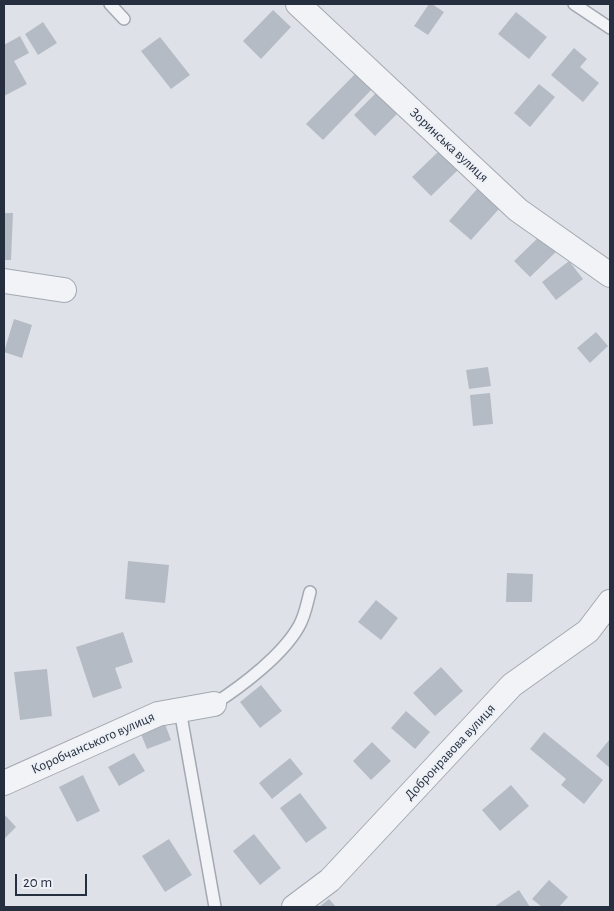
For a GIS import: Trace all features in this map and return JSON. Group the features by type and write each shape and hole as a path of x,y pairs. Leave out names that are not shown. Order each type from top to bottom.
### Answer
{"street":[{"name":"Зоринська вулиця","path":"298,4 518,210 610,275"},
{"path":"4,281 64,290"},
{"name":"Добронравова вулиця","path":"294,907 330,880 512,685 588,631 610,602"},
{"name":"Коробчанського вулиця","path":"4,783 158,714 214,704"}],"lane":[{"path":"110,4 124,19"},
{"path":"574,4 610,28"},
{"path":"214,704 237,689 280,651 300,625 310,592"},
{"path":"180,710 215,907"}],"building":[{"path":"429,4 444,12 428,35 414,26"},
{"path":"273,10 291,27 261,59 243,41"},
{"path":"516,12 547,37 529,59 498,34"},
{"path":"43,22 57,43 38,55 25,34"},
{"path":"20,36 29,53 14,61 27,84 4,96 4,45"},
{"path":"160,37 190,75 171,89 141,51"},
{"path":"574,48 587,59 580,67 599,83 583,102 551,75"},
{"path":"358,71 374,87 323,140 306,124"},
{"path":"539,84 555,97 530,127 514,113"},
{"path":"377,92 398,113 375,136 354,115"},
{"path":"439,151 458,170 431,196 412,177"},
{"path":"477,189 499,209 471,240 449,221"},
{"path":"4,213 13,213 11,260 4,260"},
{"path":"543,233 559,249 530,277 514,261"},
{"path":"569,261 583,279 556,300 542,282"},
{"path":"14,319 32,325 22,358 4,352"},
{"path":"596,332 608,346 590,363 577,348"},
{"path":"488,367 491,386 469,389 466,370"},
{"path":"490,393 493,424 473,426 470,395"},
{"path":"128,561 169,565 165,603 125,599"},
{"path":"507,573 533,574 532,602 506,602"},
{"path":"376,600 398,618 381,640 358,622"},
{"path":"123,632 133,662 115,668 122,688 93,698 76,647"},
{"path":"441,667 463,691 435,716 413,693"},
{"path":"47,669 52,716 20,720 14,672"},
{"path":"261,685 282,711 260,728 240,702"},
{"path":"406,711 430,732 415,749 391,728"},
{"path":"165,724 171,740 147,749 141,734"},
{"path":"544,732 603,780 584,804 561,785 566,779 530,749"},
{"path":"610,739 610,768 596,756"},
{"path":"372,742 391,761 371,780 353,761"},
{"path":"134,753 145,771 119,786 108,767"},
{"path":"290,758 303,774 272,799 259,783"},
{"path":"83,775 100,811 77,822 59,787"},
{"path":"511,785 529,806 500,831 482,810"},
{"path":"300,793 327,828 306,843 280,808"},
{"path":"4,814 16,827 4,839"},
{"path":"254,834 281,868 260,885 233,851"},
{"path":"169,839 192,875 165,892 142,856"},
{"path":"549,880 568,897 559,907 542,907 532,899"},
{"path":"519,890 530,907 494,907"},
{"path":"329,899 336,907 319,907"}]}
